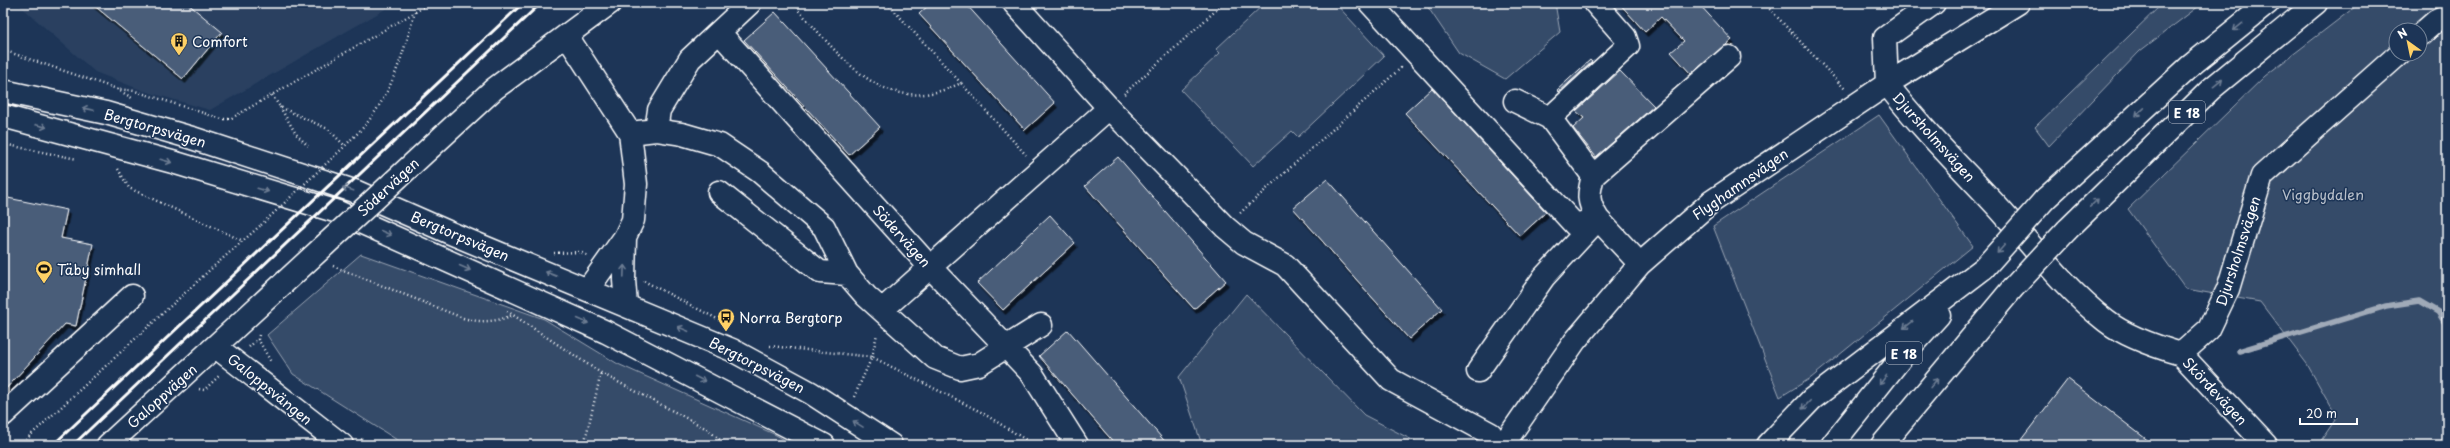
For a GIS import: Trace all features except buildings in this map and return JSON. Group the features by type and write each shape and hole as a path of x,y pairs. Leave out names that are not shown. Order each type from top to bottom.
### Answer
{"main road":[{"name":"Södervägen","path":"216,347 327,255 431,147 494,89 610,3"},
{"path":"656,130 659,110 690,59 750,3"},
{"path":"1014,3 1109,108 1225,227 1244,243 1285,265 1391,380 1497,440"},
{"path":"1370,3 1575,225 1598,219"},
{"path":"1550,118 1628,46 1625,37 1595,3"},
{"path":"1887,84 1885,38 1934,3"},
{"name":"Flyghamnsvägen","path":"1497,440 1575,340 1640,264 1711,202 1887,84 2018,3"},
{"name":"E 18","path":"1832,445 1909,348 1984,268 2045,199 2189,67 2268,3"},
{"name":"E 18","path":"1882,445 2012,289 2067,230 2211,89 2316,3"},
{"path":"2428,28 2436,21 2447,16"},
{"name":"Södervägen","path":"719,32 930,267 1006,349 1032,374 1077,445"},
{"path":"567,36 630,133 636,184 633,220 625,237 615,268 626,305"},
{"path":"1640,264 1598,219 1590,206 1588,195 1593,176 1728,57"},
{"name":"Djursholmsvägen","path":"1887,84 1905,108 2003,213 2063,282 2107,322 2153,346 2181,354 2209,329 2228,289 2262,176 2390,62"},
{"name":"Bergtorpsvägen","path":"3,91 106,113 185,136 357,192 448,232 588,288 732,350 811,393 891,445"},
{"path":"1515,101 1550,118 1593,176"},
{"path":"882,310 1109,108"},
{"name":"Bergtorpsvägen","path":"3,116 176,163 338,212 606,332 824,445"},
{"path":"630,133 656,130 682,134 720,145 760,172 824,227 847,274 882,310 935,358 960,368 979,364 1006,349 1041,325"},
{"path":"719,192 820,272 847,274"},
{"path":"1478,371 1544,278 1598,219"},
{"path":"588,288 615,268"},
{"path":"1768,445 1812,399 1984,268"},
{"path":"3,415 132,296"},
{"name":"Galoppsvängen","path":"216,347 350,441"},
{"name":"Galoppvägen","path":"108,445 216,347"},
{"name":"Skördevägen","path":"2181,354 2266,445"}],"path":[{"path":"117,89 135,91 222,119 230,119 431,3"},
{"path":"798,3 798,10 837,54 862,77 884,88 916,95 941,93 961,83"},
{"path":"887,3 1039,170"},
{"path":"1109,108 1224,3"},
{"path":"1764,3 1848,92"},
{"path":"20,445 261,225 345,146 370,120 383,100 399,67 415,12"},
{"path":"3,50 117,89 140,100"},
{"path":"1225,227 1416,54"},
{"path":"272,95 296,134 308,146"},
{"path":"280,107 328,129 345,146"},
{"path":"3,144 80,160"},
{"path":"317,162 332,166"},
{"path":"120,166 116,166 129,188 243,241"},
{"path":"267,211 282,217"},
{"path":"547,253 580,252 729,325"},
{"path":"327,255 463,318 481,323 497,321 511,316"},
{"path":"504,307 511,316 601,373 707,429 726,445"},
{"path":"851,403 872,357 882,310"},
{"path":"260,333 258,339 272,364"},
{"path":"763,343 769,346 872,357 981,412 1034,445"},
{"path":"584,445 601,373"},
{"path":"350,441 371,445"}],"shaded area":[{"path":"17,3 396,3 210,110 144,91 95,72"}],"green space":[{"path":"1265,3 1335,3 1384,56 1298,137 1292,131 1253,166 1181,90 1220,53 1216,49"},
{"path":"1425,3 1555,3 1560,32 1505,79 1459,53"},
{"path":"2163,3 2203,3 2140,51 2049,146 2035,127"},
{"name":"Viggbydalen","path":"2360,3 2447,3 2447,445 2318,445 2337,417 2307,364 2260,302 2186,289 2128,209 2265,76"},
{"path":"1879,115 1973,246 1811,378 1780,397 1713,226"},
{"path":"361,254 544,319 618,364 776,435 793,445 405,445 293,374 267,335"},
{"path":"1246,294 1364,415 1422,445 1202,445 1179,377"}],"waterway":[{"path":"2239,351 2386,306 2419,301 2438,312 2447,326"}],"railway":[{"path":"53,445 523,3"},
{"path":"73,445 541,3"}],"place":[{"name":"Comfort","path":"179,56"},
{"name":"Täby simhall","path":"44,284"},
{"name":"Norra Bergtorp","path":"726,332"}]}
